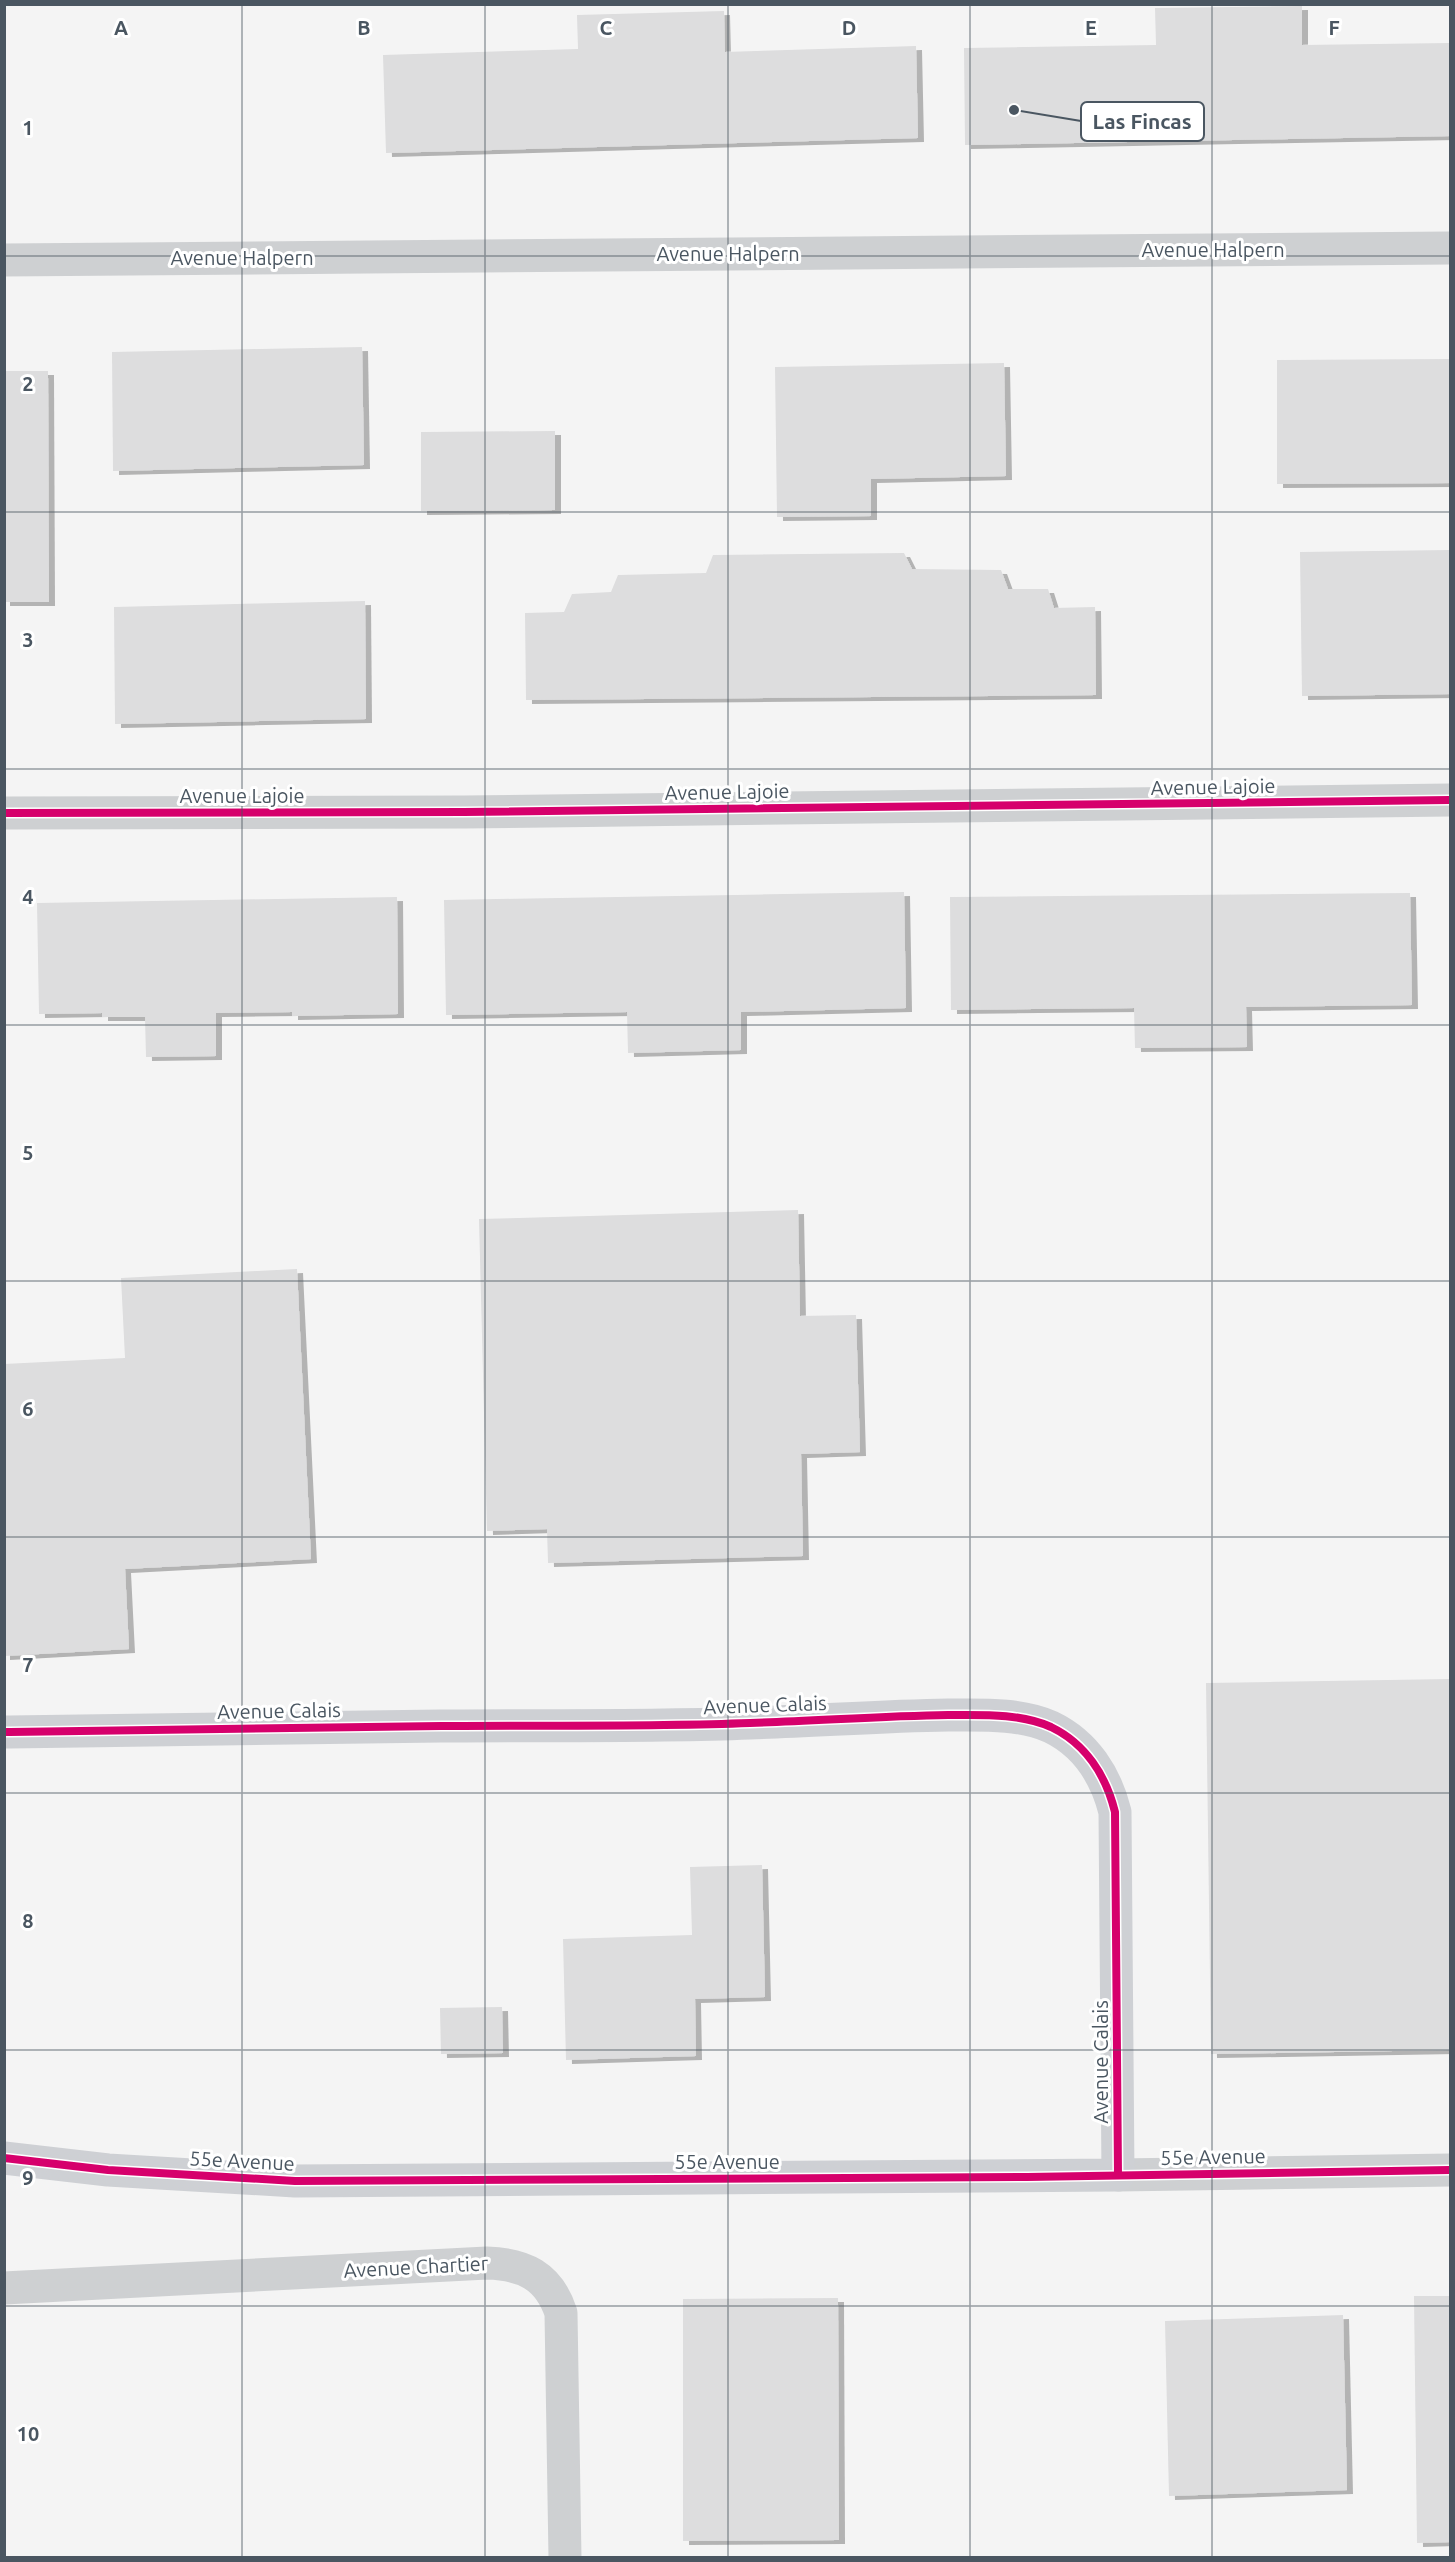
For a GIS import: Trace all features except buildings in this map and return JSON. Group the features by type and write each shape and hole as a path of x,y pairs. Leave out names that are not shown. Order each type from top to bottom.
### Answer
{"street":[{"name":"Avenue Halpern","path":"4,260 1450,248"},
{"name":"Avenue Lajoie","path":"4,813 464,812 1450,800"},
{"name":"Avenue Calais","path":"4,1732 318,1726 749,1723 894,1716 982,1715 1023,1719 1050,1727 1077,1743 1096,1765 1110,1791 1115,1812 1118,2175"},
{"name":"55e Avenue","path":"4,2158 108,2170 295,2181 1118,2175 1450,2170"},
{"name":"Avenue Chartier","path":"4,2288 487,2263 503,2263 519,2267 542,2279 561,2313 565,2558"}],"cycle path":[{"path":"4,813 464,812 1450,800"},
{"path":"4,1732 387,1726 673,1725 948,1715 987,1715 1039,1722 1074,1742 1093,1762 1106,1786 1115,1812 1118,2175"},
{"path":"4,2158 108,2170 295,2181 1027,2177 1450,2170"}],"place":[{"name":"Las Fincas","path":"1014,110"}]}
